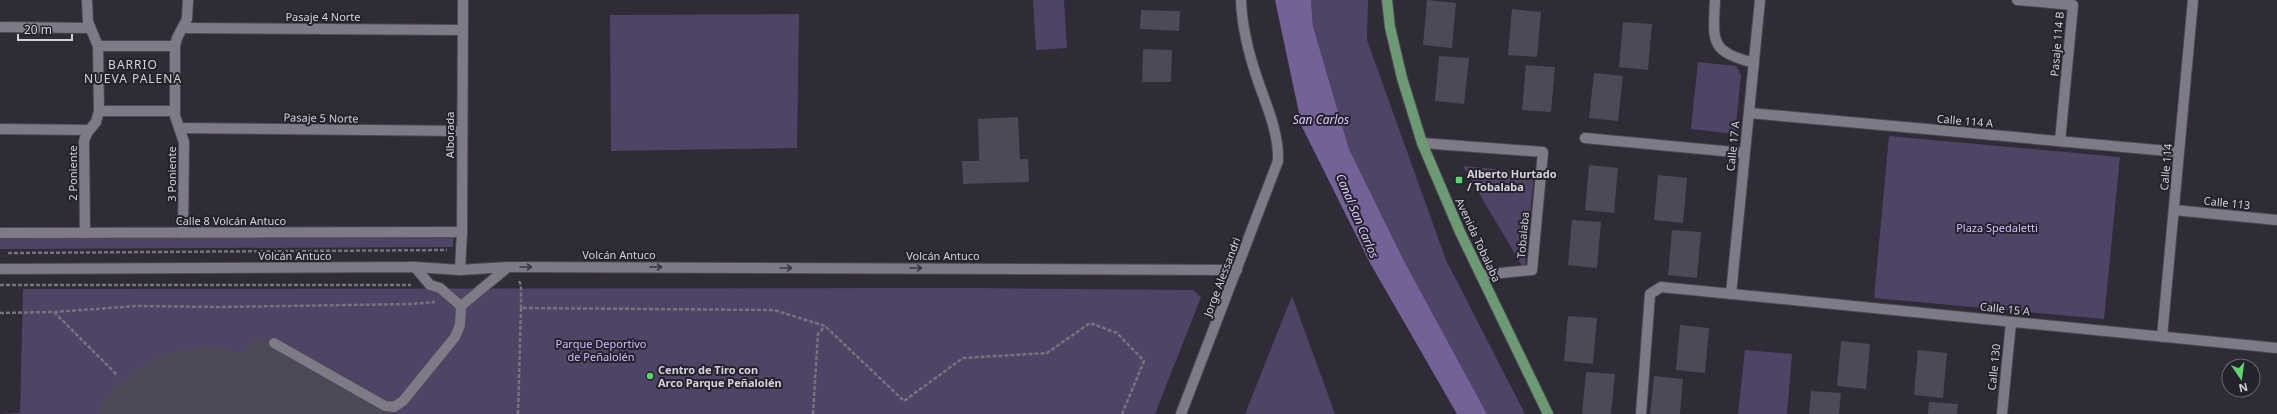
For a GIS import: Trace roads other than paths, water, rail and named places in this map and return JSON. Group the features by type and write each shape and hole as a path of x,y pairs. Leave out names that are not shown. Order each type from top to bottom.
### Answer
{"main road":[{"name":"Avenida Tobalaba","path":"1387,0 1390,28 1404,84 1422,143 1460,232 1548,414"}],"street":[{"name":"2 Poniente","path":"85,233 84,146 89,130 96,122 99,111 98,46 90,28 87,0"},
{"name":"3 Poniente","path":"183,233 184,142 174,110 175,46 177,38 187,19 188,0"},
{"name":"Alborada","path":"460,270 462,250 462,0"},
{"name":"Jorge Alessandri","path":"1181,414 1274,175 1278,161 1278,146 1275,130 1250,56 1243,23 1241,0"},
{"path":"1715,0 1715,41 1723,53 1754,63"},
{"name":"Calle 17 A","path":"1731,294 1760,0"},
{"name":"Pasaje 114 B","path":"2017,0 2073,5 2060,141"},
{"name":"Calle 114","path":"2162,337 2193,0"},
{"path":"0,27 90,28"},
{"name":"Pasaje 4 Norte","path":"183,28 462,30"},
{"path":"98,46 175,46"},
{"path":"99,111 174,110"},
{"name":"Calle 114 A","path":"1748,113 2179,152"},
{"name":"Pasaje 5 Norte","path":"179,128 462,132"},
{"path":"0,129 89,130"},
{"path":"1585,138 1744,153"},
{"name":"Tobalaba","path":"1422,143 1543,152 1532,270 1482,275"},
{"name":"Calle 113","path":"2174,210 2277,220"},
{"name":"Calle 8 Volcán Antuco","path":"0,233 462,232"},
{"path":"274,343 385,406 394,408 403,401 455,337 460,325 457,303 440,288 430,285 415,267"},
{"name":"Volcán Antuco","path":"0,268 415,267 460,270 508,267 1237,270"},
{"path":"457,303 508,267"},
{"name":"Calle 15 A","path":"1641,414 1650,294 1661,287 2277,348"},
{"name":"Calle 130","path":"2002,414 2011,322"}],"water":[{"name":"San Carlos","path":"1275,0 1311,0 1313,26 1349,149 1403,259 1487,414 1457,414 1370,263 1302,127"}],"place":[{"name":"Alberto Hurtado / Tobalaba","path":"1459,180"},
{"name":"Centro de Tiro con Arco Parque Peñalolén","path":"650,376"}],"district":[{"name":"BARRIO NUEVA PALENA","path":"133,72"}],"water label":[{"name":"Canal San Carlos","path":"1357,216"}],"park label":[{"name":"Plaza Spedaletti","path":"1997,228"},
{"name":"Parque Deportivo de Peñalolén","path":"601,350"}]}
